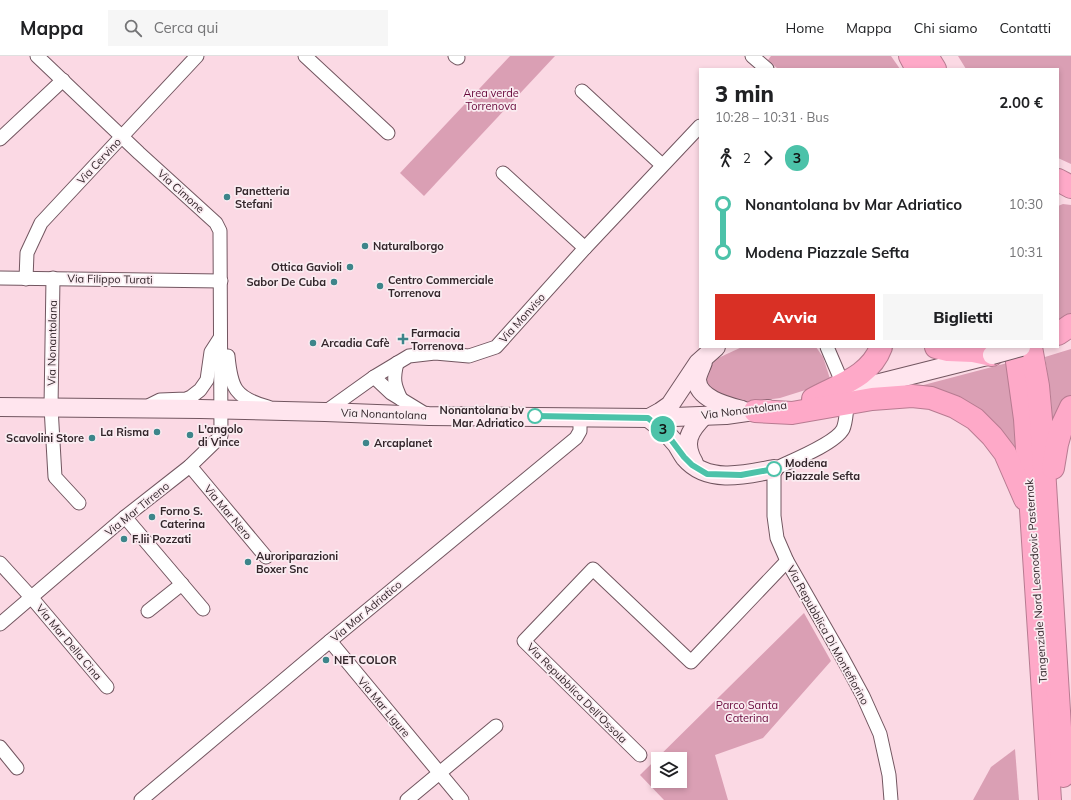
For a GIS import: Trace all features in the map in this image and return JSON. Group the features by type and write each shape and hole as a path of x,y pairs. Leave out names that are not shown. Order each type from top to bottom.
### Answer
{"highway":[{"path":"910,56 916,68"},
{"path":"927,56 934,68"},
{"path":"1059,181 1071,187"},
{"path":"1059,196 1071,197"},
{"path":"1059,333 1071,325"},
{"path":"813,399 863,373 872,363 880,348"},
{"path":"940,348 948,350 973,351 992,355"},
{"name":"Tangenziale Nord Leonodovic Pasternak","path":"1021,351 1038,386 1065,800"},
{"name":"Tangenziale Nord Leonodovic Pasternak","path":"1021,351 1050,800"},
{"path":"752,412 792,413 872,399 912,396 931,398 955,407 974,419 992,436 1005,453 1032,512"},
{"path":"1046,495 1062,426 1071,407"}],"main road":[{"path":"1059,337 1071,334"},
{"name":"Via Nonantolana","path":"0,407 221,409 429,416 580,418 704,416 752,412 813,399 992,355 1021,351"},
{"path":"711,352 696,378 701,390 705,395 719,404 752,412"},
{"path":"711,352 698,362 670,405 648,418 666,433 684,457 700,471 714,474 741,475 774,469"},
{"path":"700,471 690,457 688,441 690,433 704,416"}],"street":[{"name":"Via Cimone","path":"38,56 139,153 216,223 220,231 222,245 220,338 221,409"},
{"name":"Via Cervino","path":"26,279 27,253 41,223 197,56"},
{"path":"305,56 388,132"},
{"path":"0,139 63,80"},
{"path":"582,91 662,165"},
{"name":"Via Monviso","path":"325,412 374,377 409,356 435,353 469,356 496,347 585,248 699,127"},
{"path":"503,173 585,248"},
{"name":"Via Filippo Turati","path":"0,278 221,281"},
{"name":"Via Nonantolana","path":"53,278 51,407 55,477 79,503"},
{"name":"Via Cimone","path":"145,408 160,400 186,399 200,390 207,380 211,352 220,338"},
{"name":"Via Cimone","path":"220,338 228,354 232,384 236,389 250,400 287,412"},
{"path":"827,348 839,376"},
{"path":"397,364 395,384 401,399"},
{"path":"374,377 391,393 429,416"},
{"path":"774,469 834,440 843,428 846,417 846,407"},
{"name":"Via Mar Tirreno","path":"0,624 125,517 190,466 221,436 221,409"},
{"name":"Via Mar Adriatico","path":"141,800 330,640 576,438 580,431 580,418"},
{"name":"Via Mar Nero","path":"190,466 266,557"},
{"name":"Via Repubblica Di Montefiorino","path":"774,469 774,516 777,538 787,561 864,696 880,734 889,775 891,800"},
{"path":"125,517 203,609"},
{"name":"Via Repubblica Dell'Ossola","path":"640,755 524,641 593,569 691,662 787,561"},
{"path":"0,563 31,598"},
{"path":"148,611 182,584"},
{"name":"Via Mar Della Cina","path":"31,598 107,687"},
{"name":"Via Mar Ligure","path":"330,640 462,800"},
{"path":"407,800 496,726"},
{"path":"0,747 17,768"}],"green space":[{"name":"Area verde Torrenova","path":"510,56 555,56 424,196 400,173"},
{"path":"771,56 891,56 899,68 777,68 768,60"},
{"path":"958,56 1071,56 1071,164 1059,158 1059,68 965,68"},
{"path":"1063,204 1071,205 1071,317 1059,320 1059,206"},
{"path":"740,348 817,348 823,357 831,382 780,398 745,403 705,389 705,374 716,359"},
{"path":"1071,349 1071,404 1053,450 1051,399 1045,357"},
{"path":"1011,362 1024,472 1010,445 897,392"},
{"name":"Parco Santa Caterina","path":"804,613 831,661 763,738 715,755 728,800 664,800 652,788 687,788 687,752 663,752"},
{"path":"1015,749 1019,800 973,800 991,767"},
{"name":"Parco Santa Caterina","path":"651,764 651,786 640,775"}],"bus line":[{"name":"3","path":"535,416 580,418 648,418 659,426 672,439 684,457 696,469 707,474 741,475 774,469"}],"place":[{"name":"Panetteria Stefani","path":"227,197"},
{"name":"Naturalborgo","path":"365,246"},
{"name":"Ottica Gavioli","path":"350,267"},
{"name":"Sabor De Cuba","path":"334,282"},
{"name":"Centro Commerciale Torrenova","path":"380,286"},
{"name":"Farmacia Torrenova","path":"403,339"},
{"name":"Arcadia Cafè","path":"313,343"},
{"name":"Nonantolana bv Mar Adriatico","path":"535,416"},
{"name":"La Risma","path":"157,432"},
{"name":"L'angolo di Vince","path":"190,435"},
{"name":"Scavolini Store","path":"92,438"},
{"name":"Arcaplanet","path":"366,443"},
{"name":"Modena Piazzale Sefta","path":"774,469"},
{"name":"Forno S. Caterina","path":"152,517"},
{"name":"F.lii Pozzati","path":"124,539"},
{"name":"Auroriparazioni Boxer Snc","path":"248,562"},
{"name":"NET COLOR","path":"326,660"}]}
